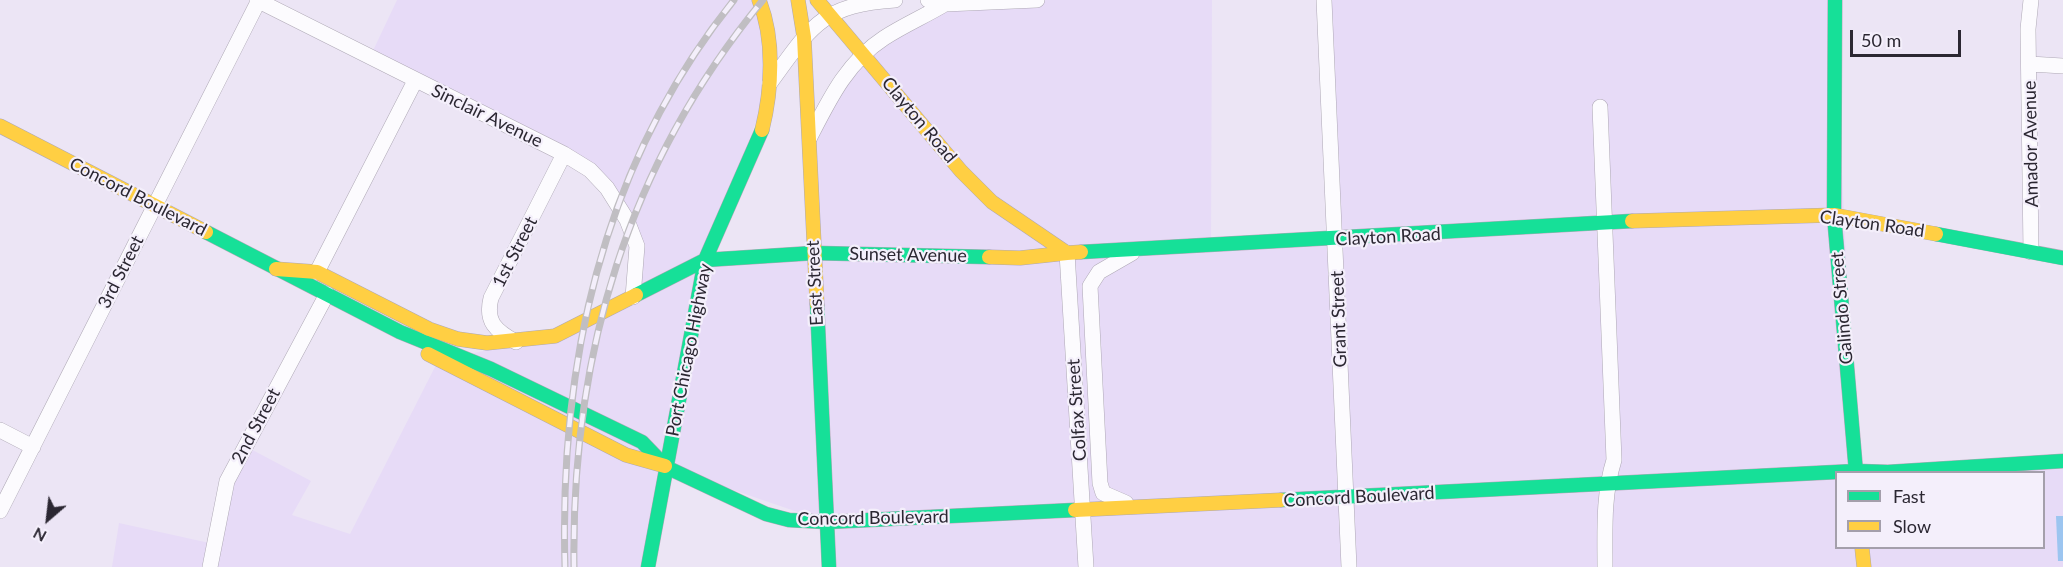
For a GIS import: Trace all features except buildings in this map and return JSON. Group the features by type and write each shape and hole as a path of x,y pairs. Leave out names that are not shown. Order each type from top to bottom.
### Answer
{"main road":[{"name":"Port Chicago Highway","path":"648,567 705,260 760,138 770,84 766,18 759,0"},
{"name":"East Street","path":"798,0 804,37 829,567"},
{"name":"Clayton Road","path":"817,0 961,171 992,202 1067,253 1603,225 1685,218 1834,215 2063,258"},
{"name":"Galindo Street","path":"1834,0 1834,215 1856,471"},
{"name":"Concord Boulevard","path":"0,126 400,332 492,369 642,442 666,466 765,514 789,520 827,522 1347,499 1607,483 1835,473"},
{"name":"Sunset Avenue","path":"516,342 555,336 705,260 814,253 1020,258 1067,253"},
{"name":"Concord Boulevard","path":"276,269 317,272 416,323 458,339 516,342"},
{"name":"Concord Boulevard","path":"1904,471 2063,461"},
{"path":"1862,549 1864,567"}],"street":[{"name":"Sinclair Avenue","path":"258,0 564,154 590,170 607,188 633,233 637,246 633,297"},
{"name":"3rd Street","path":"0,511 258,0"},
{"path":"770,84 804,37 829,14 857,4 895,0"},
{"path":"928,0 945,4 1037,0"},
{"name":"Grant Street","path":"1324,0 1349,567"},
{"name":"Amador Avenue","path":"2031,0 2028,29 2031,252"},
{"path":"808,140 838,82 864,55 890,34 945,4"},
{"path":"2030,64 2063,66"},
{"path":"317,272 415,81"},
{"path":"1600,107 1614,460 1607,483 1605,567"},
{"name":"1st Street","path":"516,342 499,333 491,323 488,310 491,298 564,154"},
{"name":"Colfax Street","path":"1135,251 1099,272 1090,286 1100,483 1103,494 1136,507"},
{"name":"Colfax Street","path":"1067,253 1086,567"},
{"name":"2nd Street","path":"210,567 227,481 327,294"},
{"path":"0,430 33,447"}],"shaded area":[{"path":"397,0 759,0 770,84 705,259 813,253 808,140 864,55 945,4 1049,0 1212,0 1211,246 1336,239 1324,0 1834,0 1856,471 2063,461 2063,567 829,567 827,522 666,467 648,567 112,567 119,523 214,544 245,446 311,481 292,515 350,534 438,361 538,339 633,297 637,246 590,170 370,57"}],"water":[{"path":"2056,516 2063,516 2063,561 2058,561"}],"railway":[{"path":"565,567 565,490 570,415 581,340 598,268 621,197 651,129 689,63 734,0"},
{"path":"574,567 576,489 583,412 597,338 616,266 643,196 676,128 716,63 763,0"}],"traffic: fast":[{"path":"1835,0 1834,215 1856,471"},
{"path":"648,567 705,260 762,130"},
{"path":"1081,252 1632,221"},
{"path":"206,232 400,332 491,369 642,442 666,467"},
{"path":"1936,234 2063,258"},
{"path":"636,295 705,260 814,253 989,257"},
{"path":"817,304 829,567"},
{"path":"1904,471 2063,461"},
{"path":"666,467 766,514 789,520 827,522 1075,510"},
{"path":"1281,500 1835,472"}],"traffic: slow":[{"path":"759,0 768,31 770,48 770,82 762,130"},
{"path":"798,0 804,37 817,304"},
{"path":"817,0 961,171 992,202 1067,253 1081,252"},
{"path":"0,126 206,232"},
{"path":"1632,221 1834,215 1936,234"},
{"path":"989,257 1020,258 1067,253"},
{"path":"276,269 317,272 429,329 458,339 487,343 555,336 636,295"},
{"path":"428,354 626,455 665,466"},
{"path":"1075,510 1281,500"},
{"path":"1862,549 1864,567"}]}
